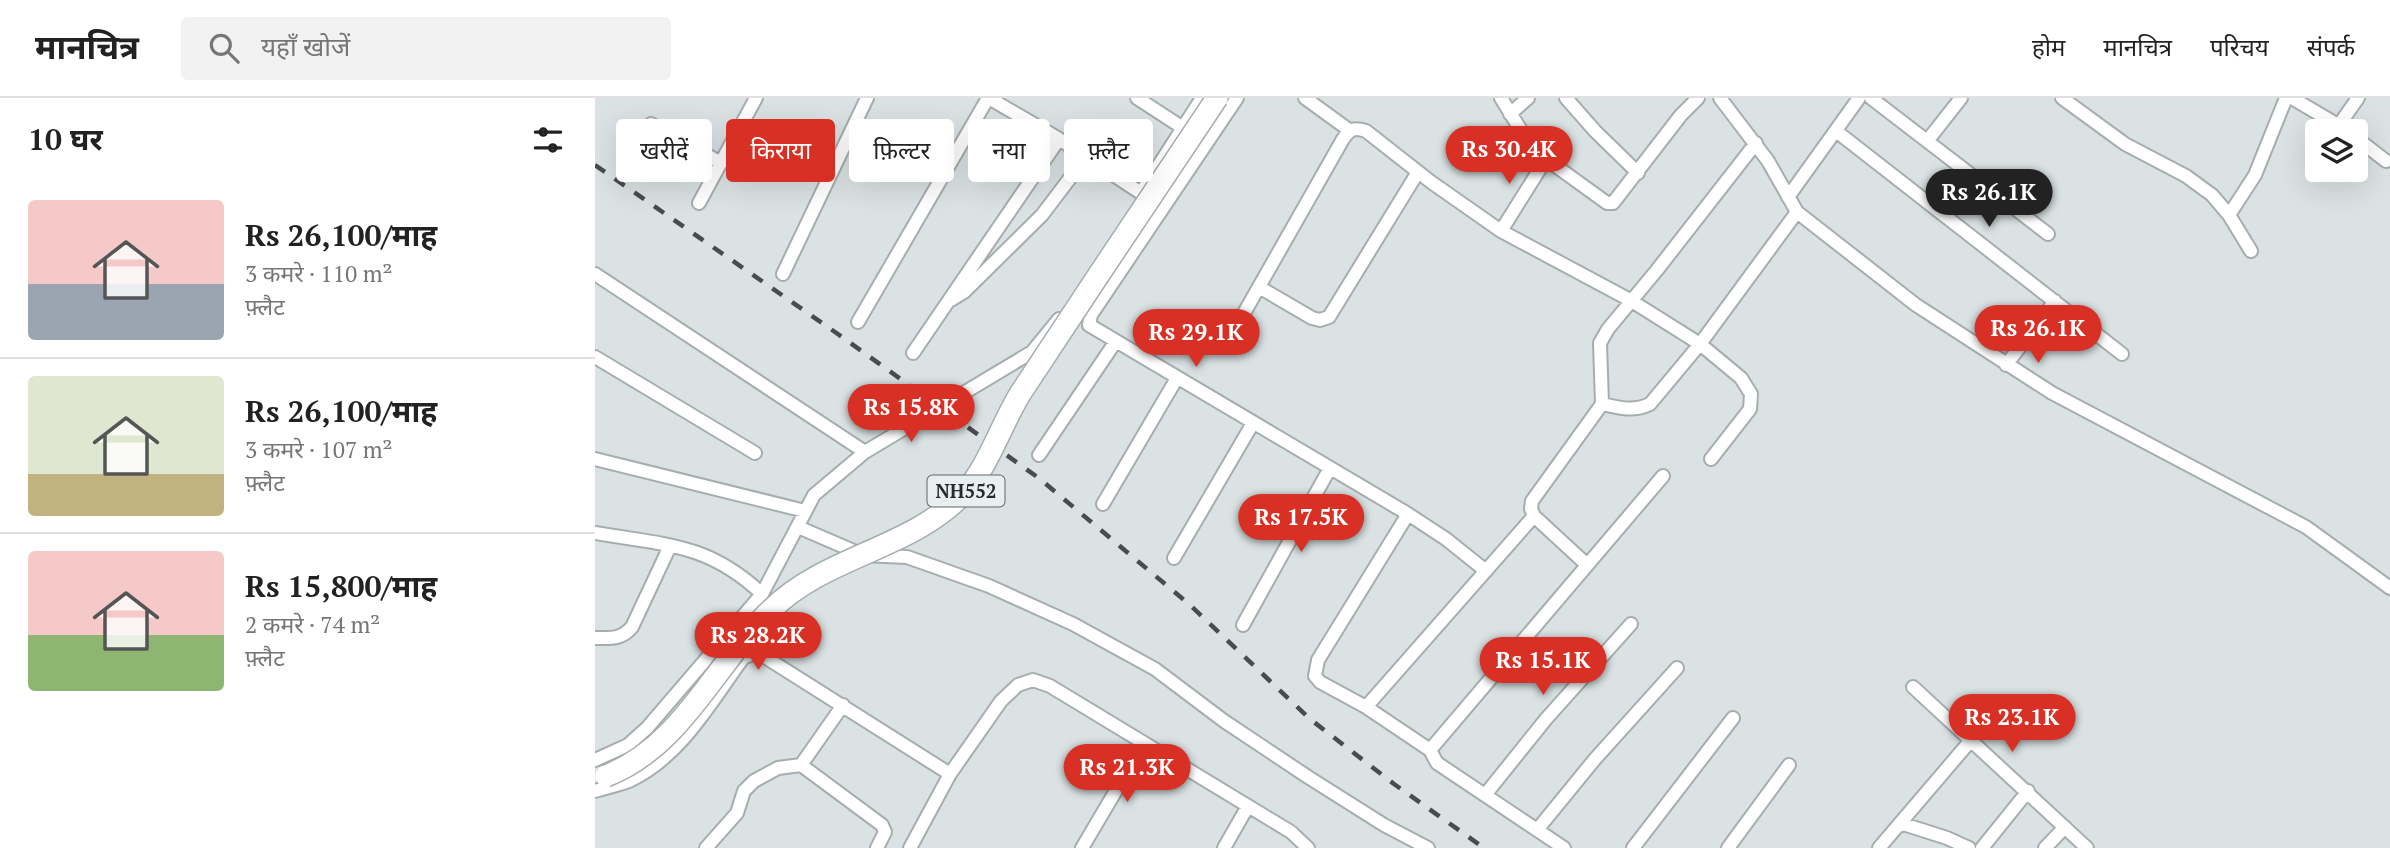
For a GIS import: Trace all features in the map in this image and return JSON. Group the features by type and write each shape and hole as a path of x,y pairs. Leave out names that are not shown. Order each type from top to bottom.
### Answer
{"highway":[{"name":"NH552","path":"599,775 628,767 664,741 755,626 774,607 825,572 921,527 945,512 965,492 1013,406 1217,98"}],"street":[{"path":"699,203 756,98"},
{"path":"783,274 867,98"},
{"path":"1137,98 1183,128"},
{"path":"599,775 647,728 762,594 814,495 865,452 1032,352 1066,310 1202,98"},
{"path":"1237,98 1091,315 1089,325 1408,514 1446,539 1486,572"},
{"path":"1305,98 1349,130"},
{"path":"1501,98 1530,145 1607,203 1613,203 1619,198 1682,115 1699,98"},
{"path":"1510,114 1528,98"},
{"path":"1566,98 1638,173"},
{"path":"1720,98 1756,144 1797,212 1823,235 1916,305 2052,393 2307,527 2390,588"},
{"path":"1788,197 1859,98"},
{"path":"1871,98 2048,234"},
{"path":"1928,140 1961,98"},
{"path":"2061,98 2079,103 2125,144 2186,176 2212,195 2229,215 2251,251"},
{"path":"2229,215 2255,175 2287,98"},
{"path":"2293,98 2329,119"},
{"path":"2348,119 2358,98"},
{"path":"858,322 994,99 1064,142"},
{"path":"1235,329 1349,130 1357,128 1366,131 1418,172 1501,230 1630,300 1700,344 1741,378 1751,394 1750,408 1711,459"},
{"path":"1836,131 2122,354"},
{"path":"913,353 1059,139"},
{"path":"1586,564 1534,516 1531,509 1538,490 1602,404 1600,343 1608,329 1756,144"},
{"path":"2368,147 2386,161"},
{"path":"712,158 721,163"},
{"path":"1501,230 1546,159"},
{"path":"1259,287 1312,318 1320,320 1329,317 1418,172"},
{"path":"945,304 964,292 1042,215 1067,182"},
{"path":"1124,182 1141,193"},
{"path":"1602,404 1627,410 1650,404 1700,344 1797,212"},
{"path":"595,274 865,452"},
{"path":"2006,365 2055,301"},
{"path":"1039,455 1116,341"},
{"path":"595,357 755,453"},
{"path":"1103,504 1177,377"},
{"path":"1174,558 1253,423"},
{"path":"595,459 805,511"},
{"path":"1243,625 1330,468"},
{"path":"1430,750 1663,476"},
{"path":"1408,514 1314,669 1315,676 1320,682 1366,706 1403,734 1430,750 1437,763 1564,848"},
{"path":"1366,706 1534,516"},
{"path":"799,527 863,555 907,557 989,586 1073,624 1155,669 1224,721 1308,777 1384,825 1428,848"},
{"path":"595,533 692,549 718,560 743,576 762,594"},
{"path":"595,638 616,638 625,635 632,627 670,546"},
{"path":"1485,795 1546,719 1631,624"},
{"path":"599,775 629,782 653,769 676,748 743,658 752,654 765,657 950,774"},
{"path":"1537,830 1595,759 1677,668"},
{"path":"910,848 950,774 1001,701 1018,685 1033,680 1050,685 1291,832 1308,848"},
{"path":"1913,687 2087,848"},
{"path":"801,765 843,705"},
{"path":"1633,848 1733,718"},
{"path":"1879,848 1972,739"},
{"path":"1082,848 1144,743"},
{"path":"706,848 737,813 744,791 754,781 778,768 801,765 882,825 885,832 877,848"},
{"path":"1728,848 1789,765"},
{"path":"1982,848 2028,791"},
{"path":"1224,848 1248,806"},
{"path":"1900,823 1969,848"},
{"path":"2045,848 2065,827"}],"railway":[{"path":"595,165 1040,479 1190,605 1310,719 1394,784 1484,848"}]}
